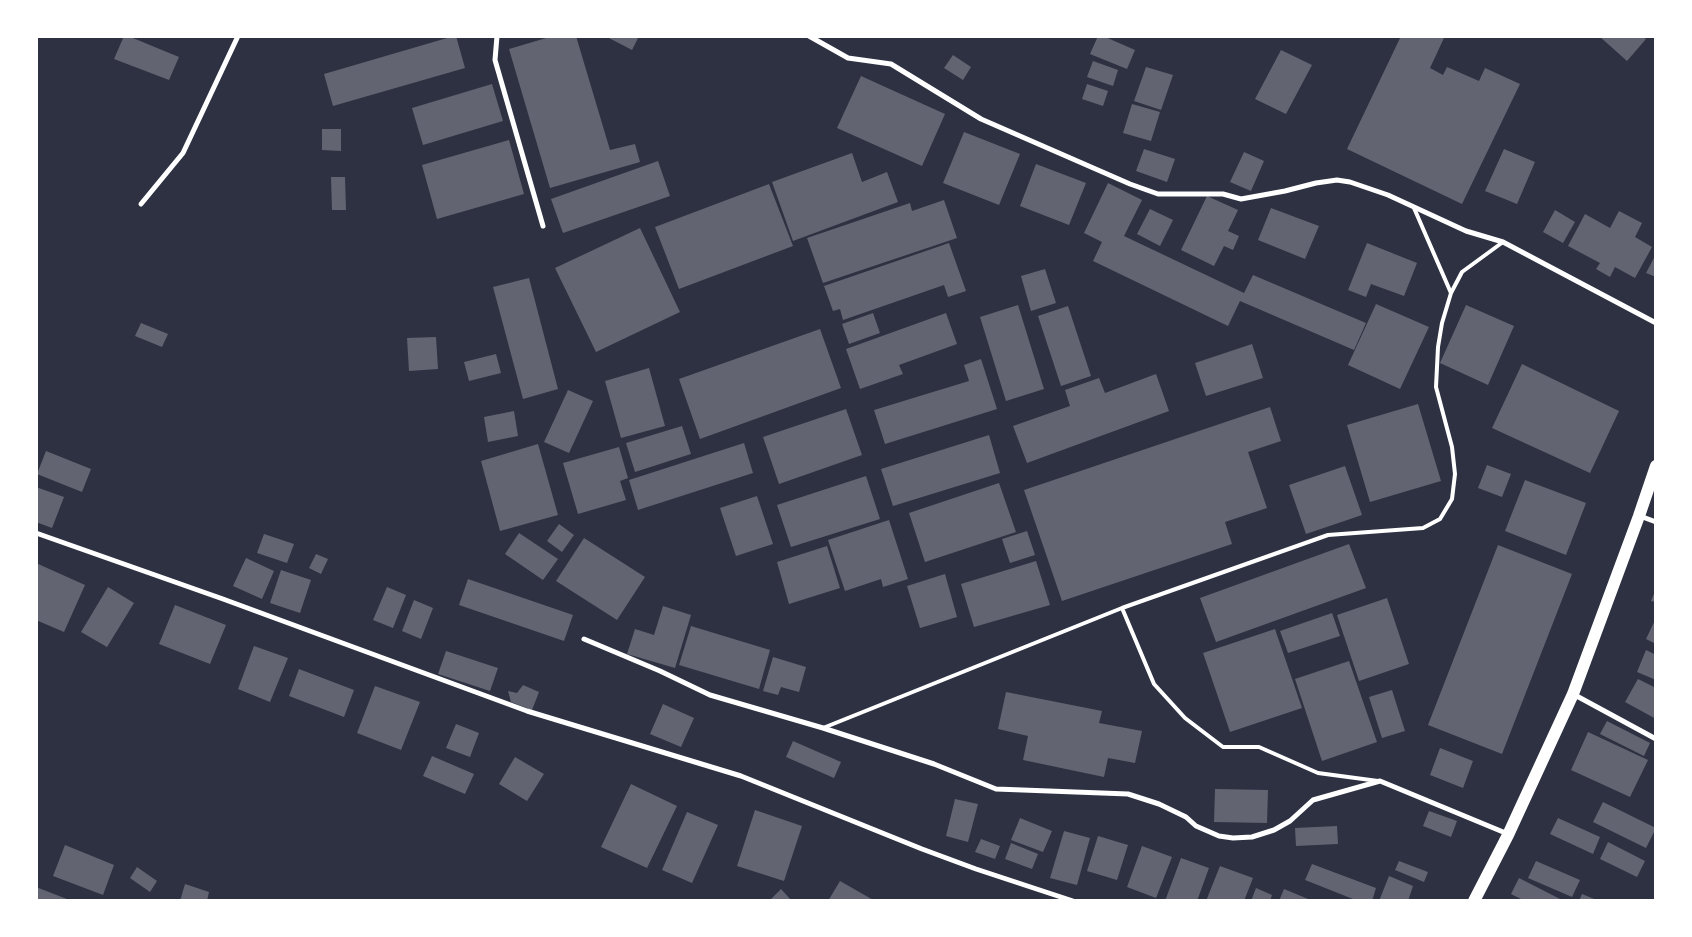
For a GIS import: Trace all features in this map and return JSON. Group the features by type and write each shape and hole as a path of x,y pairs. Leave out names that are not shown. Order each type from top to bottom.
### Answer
{"main road":[{"path":"1474,901 1508,835 1573,694 1656,466"}],"street":[{"path":"140,204 183,152 238,36"},
{"path":"497,36 495,60 543,226"},
{"path":"810,36 848,58 891,64 981,119 1130,184 1158,194 1222,194 1241,200 1316,183 1338,180 1350,182 1388,195 1466,230 1504,242 1656,323"},
{"path":"1639,516 1656,522"},
{"path":"36,533 223,598 527,711 741,776 931,852 1073,901"},
{"path":"584,639 660,671 710,695 934,764 996,789 1128,794 1158,804 1186,817 1196,826 1219,836 1233,838 1252,837 1274,830 1290,822 1313,800 1380,781 1508,835"},
{"path":"1573,694 1656,739"}],"lane":[{"path":"1414,208 1451,293"},
{"path":"822,728 1122,608 1328,534 1423,528 1440,519 1452,499 1455,474 1452,447 1436,387 1438,347 1442,323 1451,293 1462,272 1504,242"},
{"path":"1122,608 1154,684 1185,718 1222,746 1258,747 1318,773 1380,781"}],"building":[{"path":"124,36 179,57 169,80 114,59"},
{"path":"456,36 465,68 333,106 324,74"},
{"path":"553,36 576,36 610,150 635,144 640,162 550,188 509,49"},
{"path":"605,36 639,36 632,50"},
{"path":"1098,36 1103,36 1135,50 1127,69 1090,54"},
{"path":"1401,36 1441,36 1444,38 1430,68 1443,75 1447,67 1479,81 1485,68 1520,84 1462,204 1347,149"},
{"path":"1599,36 1642,36 1646,39 1627,61"},
{"path":"1281,50 1312,65 1286,114 1255,99"},
{"path":"953,55 971,67 963,80 944,68"},
{"path":"1093,61 1118,70 1113,86 1087,77"},
{"path":"1146,67 1173,75 1161,110 1134,101"},
{"path":"861,76 945,114 922,166 837,128"},
{"path":"492,84 503,121 423,145 412,108"},
{"path":"1087,84 1108,91 1103,106 1082,99"},
{"path":"1132,104 1160,112 1151,141 1123,133"},
{"path":"322,129 341,129 341,151 322,150"},
{"path":"964,132 1020,154 999,205 943,183"},
{"path":"509,140 524,194 437,219 422,165"},
{"path":"1144,149 1175,159 1167,182 1136,171"},
{"path":"1504,149 1535,162 1517,204 1485,191"},
{"path":"1244,152 1264,161 1251,191 1230,182"},
{"path":"852,153 862,182 887,172 898,202 793,241 772,182"},
{"path":"658,161 670,196 563,233 551,199"},
{"path":"1036,164 1086,183 1069,225 1020,206"},
{"path":"331,177 345,177 346,210 332,210"},
{"path":"1108,183 1142,200 1124,236 1244,293 1253,275 1366,323 1354,350 1240,301 1228,326 1093,261 1102,242 1084,233"},
{"path":"769,184 793,246 679,289 655,227"},
{"path":"1207,196 1238,210 1228,231 1239,236 1233,250 1224,246 1214,266 1181,250"},
{"path":"944,200 957,238 823,283 807,238 910,203 912,211"},
{"path":"1271,208 1319,226 1305,259 1258,240"},
{"path":"1150,209 1173,220 1160,246 1137,234"},
{"path":"1555,210 1575,222 1563,243 1543,232"},
{"path":"1619,211 1642,223 1635,237 1652,247 1635,278 1615,267 1610,277 1596,269 1600,263 1568,246 1585,214 1610,228"},
{"path":"640,228 680,312 596,352 555,268"},
{"path":"949,243 966,291 948,297 944,285 843,320 840,309 833,311 824,286"},
{"path":"1367,243 1417,263 1404,296 1371,284 1366,297 1348,290"},
{"path":"1656,254 1656,277 1646,273"},
{"path":"1045,269 1056,303 1031,311 1021,276"},
{"path":"529,278 558,389 523,399 493,287"},
{"path":"1376,304 1429,327 1400,389 1348,365"},
{"path":"1018,305 1044,389 1006,401 980,317"},
{"path":"1466,305 1514,326 1488,385 1440,363"},
{"path":"1068,306 1091,376 1061,386 1038,316"},
{"path":"873,313 880,333 849,344 842,324"},
{"path":"946,313 957,344 899,365 903,374 860,389 846,349"},
{"path":"141,323 168,334 162,347 135,336"},
{"path":"820,329 841,388 700,439 679,379"},
{"path":"436,337 438,369 409,371 407,338"},
{"path":"1252,344 1263,378 1206,396 1195,363"},
{"path":"496,354 501,373 469,381 464,362"},
{"path":"981,359 997,409 885,444 874,410 969,381 964,365"},
{"path":"1522,364 1619,411 1590,473 1492,428"},
{"path":"649,368 665,426 621,438 605,381"},
{"path":"1156,374 1169,411 1027,463 1013,426 1070,406 1065,390 1099,378 1105,393"},
{"path":"568,390 593,401 569,453 544,442"},
{"path":"1418,404 1441,481 1370,502 1347,425"},
{"path":"1270,407 1281,441 1248,452 1267,508 1225,522 1232,544 1062,601 1024,490"},
{"path":"846,409 862,455 779,484 763,437"},
{"path":"514,411 518,436 488,442 484,417"},
{"path":"682,426 691,454 635,472 626,443"},
{"path":"989,435 1000,473 893,506 881,469"},
{"path":"744,443 753,473 638,510 629,480"},
{"path":"538,444 558,515 500,531 481,461"},
{"path":"619,447 628,478 620,481 626,500 578,514 563,463"},
{"path":"46,451 91,469 82,492 37,474"},
{"path":"1487,465 1511,474 1502,497 1478,488"},
{"path":"1345,466 1362,515 1306,534 1289,485"},
{"path":"866,476 880,519 791,547 777,505"},
{"path":"1525,480 1586,503 1566,555 1505,531"},
{"path":"999,483 1016,532 925,562 909,513"},
{"path":"36,487 64,497 52,528 36,522"},
{"path":"757,496 773,544 736,556 720,508"},
{"path":"889,520 908,579 883,587 881,579 845,591 828,540"},
{"path":"559,524 574,535 562,552 547,541"},
{"path":"1027,531 1035,555 1010,563 1002,539"},
{"path":"519,533 558,559 543,580 505,554"},
{"path":"264,534 294,544 287,563 257,553"},
{"path":"584,538 645,577 617,620 556,581"},
{"path":"1349,544 1366,588 1216,642 1200,598"},
{"path":"1498,545 1572,574 1502,754 1428,725"},
{"path":"827,546 840,588 789,604 777,562"},
{"path":"316,554 328,559 321,574 309,568"},
{"path":"246,558 274,571 262,599 233,586"},
{"path":"1036,561 1050,605 974,627 961,584"},
{"path":"36,563 85,585 64,632 36,620"},
{"path":"281,570 311,580 300,613 270,603"},
{"path":"945,574 957,617 920,628 907,586"},
{"path":"468,579 573,615 564,641 459,605"},
{"path":"108,587 134,603 107,647 81,632"},
{"path":"387,587 406,595 393,628 373,620"},
{"path":"1656,589 1656,602 1651,601"},
{"path":"1387,598 1409,664 1359,681 1337,615"},
{"path":"414,600 433,608 421,639 402,631"},
{"path":"175,605 226,625 210,664 159,644"},
{"path":"663,606 691,615 675,668 627,654 635,629 654,635"},
{"path":"1332,613 1340,636 1288,653 1280,631"},
{"path":"1656,618 1656,644 1646,639"},
{"path":"691,626 770,650 759,689 679,665"},
{"path":"1275,629 1302,708 1230,732 1203,653"},
{"path":"254,646 288,658 270,702 238,689"},
{"path":"1646,650 1656,655 1656,680 1637,672"},
{"path":"446,651 498,668 490,691 438,674"},
{"path":"773,657 806,667 799,692 781,687 778,695 763,691"},
{"path":"1349,661 1377,742 1322,761 1295,679"},
{"path":"299,669 354,690 344,717 289,696"},
{"path":"1638,679 1656,688 1656,719 1625,702"},
{"path":"523,685 539,692 532,710 511,702 508,691 517,693"},
{"path":"375,686 420,702 401,750 357,733"},
{"path":"1392,690 1405,731 1382,738 1369,697"},
{"path":"1006,692 1102,711 1099,723 1142,731 1135,763 1108,758 1104,777 1023,760 1028,736 998,729"},
{"path":"663,704 694,718 681,747 650,734"},
{"path":"1607,721 1650,743 1644,756 1600,734"},
{"path":"456,724 479,733 470,757 446,748"},
{"path":"1588,732 1648,760 1630,797 1571,770"},
{"path":"793,741 841,762 834,778 786,757"},
{"path":"1440,748 1473,761 1463,788 1430,775"},
{"path":"432,756 474,774 465,794 423,776"},
{"path":"515,757 544,774 527,801 499,784"},
{"path":"631,784 677,806 647,868 601,847"},
{"path":"1215,789 1268,790 1267,823 1214,822"},
{"path":"955,799 978,804 968,842 946,836"},
{"path":"1603,802 1656,828 1646,848 1593,822"},
{"path":"755,810 802,826 784,881 737,866"},
{"path":"1429,811 1457,821 1451,837 1423,826"},
{"path":"687,812 718,825 692,883 662,870"},
{"path":"1020,818 1052,831 1043,852 1011,840"},
{"path":"1558,818 1600,837 1593,854 1550,834"},
{"path":"1337,826 1338,844 1296,846 1295,828"},
{"path":"1064,831 1090,838 1077,885 1050,878"},
{"path":"1098,836 1128,845 1117,880 1087,871"},
{"path":"981,839 1000,846 995,859 975,852"},
{"path":"1608,842 1645,861 1637,877 1600,859"},
{"path":"1011,843 1038,854 1032,869 1005,859"},
{"path":"65,845 114,865 103,895 53,876"},
{"path":"1142,846 1172,857 1156,898 1127,887"},
{"path":"1181,858 1209,868 1197,901 1165,901"},
{"path":"1399,861 1428,872 1424,882 1395,870"},
{"path":"1536,861 1580,880 1572,897 1528,878"},
{"path":"1312,864 1376,888 1372,901 1358,901 1305,880"},
{"path":"1220,866 1253,878 1244,901 1206,901"},
{"path":"137,867 157,881 150,892 130,878"},
{"path":"1389,876 1413,886 1408,901 1379,901"},
{"path":"1519,878 1564,901 1525,901 1511,894"},
{"path":"840,881 875,901 828,901"},
{"path":"185,884 209,892 207,901 180,901"},
{"path":"36,887 72,901 36,901"},
{"path":"1256,888 1272,895 1270,901 1251,901"},
{"path":"781,889 792,901 769,901"},
{"path":"1284,889 1313,901 1279,901"},
{"path":"1582,894 1599,901 1579,901"}]}
